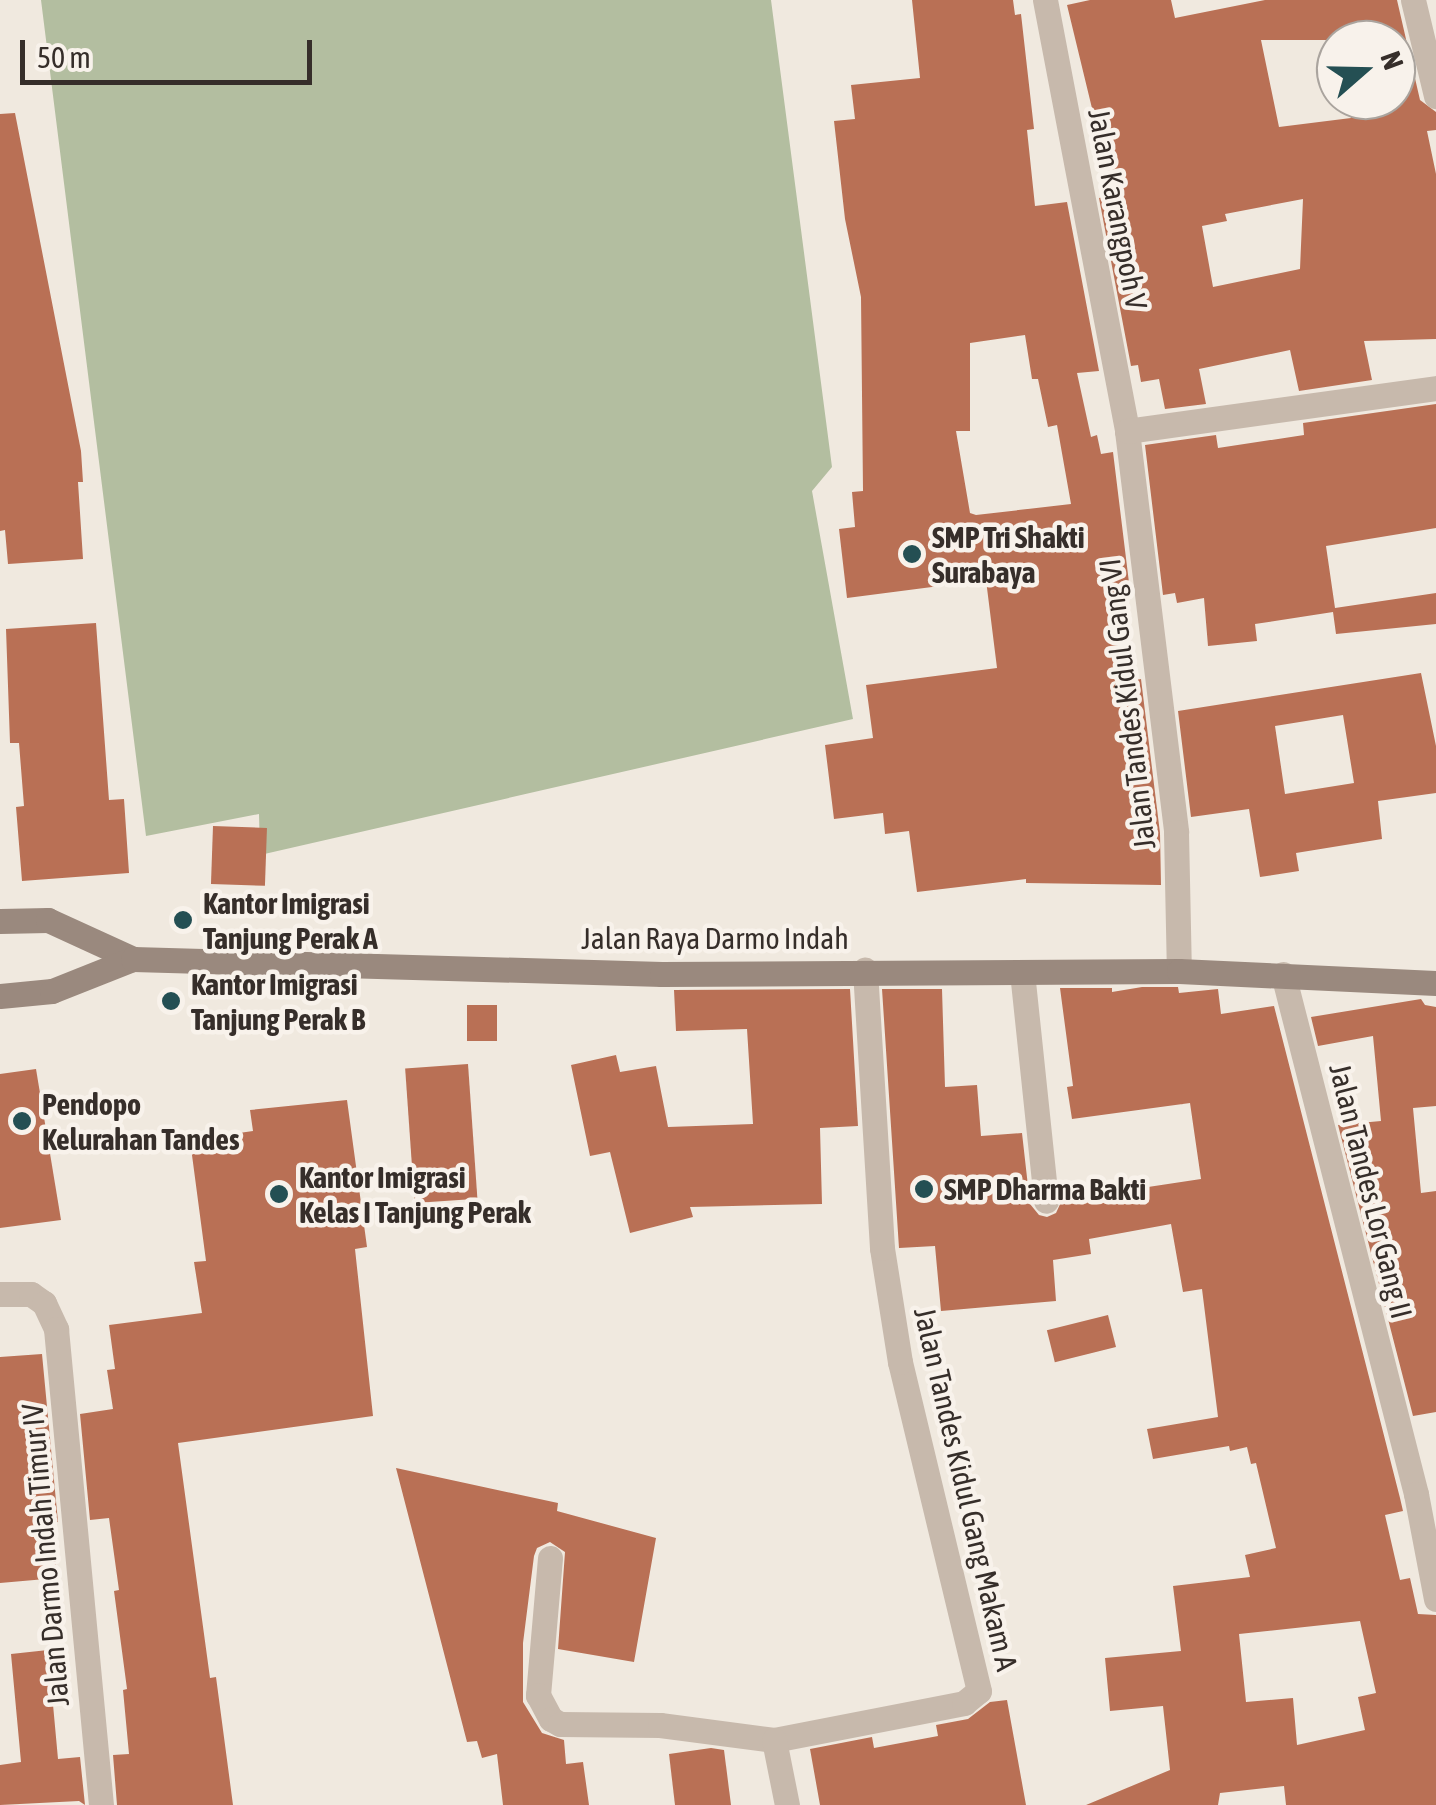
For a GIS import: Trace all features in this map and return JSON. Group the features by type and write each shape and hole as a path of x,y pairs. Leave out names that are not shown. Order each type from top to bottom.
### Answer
{"street":[{"name":"Jalan Karangpoh V","path":"1045,0 1127,431"},
{"path":"1414,0 1436,96"},
{"path":"1127,431 1436,388"},
{"name":"Jalan Tandes Kidul Gang VI","path":"1127,431 1176,832 1179,971"},
{"path":"0,921 48,920 133,958"},
{"name":"Jalan Raya Darmo Indah","path":"0,996 52,991 133,958 662,974 1179,971 1436,982"},
{"name":"Jalan Tandes Kidul Gang Makam A","path":"774,1740 964,1703 977,1695 980,1684 900,1362 876,1179 866,970"},
{"path":"1022,972 1046,1201"},
{"name":"Jalan Tandes Lor Gang II","path":"1283,974 1416,1494 1436,1598"},
{"name":"Jalan Darmo Indah Timur IV","path":"0,1294 20,1292 44,1303 56,1329 102,1805"},
{"path":"550,1558 538,1695 551,1719 566,1726 682,1728 774,1740 787,1805"}],"green space":[{"path":"41,0 771,0 832,467 812,491 853,719 260,855 259,814 146,836"}],"building":[{"path":"912,0 1013,0 1015,15 1021,14 1034,129 1027,130 1035,206 1067,202 1099,371 1077,373 1091,437 1097,435 1101,454 1113,452 1131,599 1113,601 1125,682 1141,679 1160,833 1161,885 1026,883 1026,879 917,892 909,831 885,834 883,813 834,819 825,745 873,738 866,685 997,668 986,580 847,598 839,529 855,527 852,492 863,491 861,297 845,219 834,121 855,119 851,85 920,78","holes":["1025,335 1032,379 1038,379 1048,427 1057,425 1071,504 970,513 956,431 970,431 970,343"]},
{"path":"1090,0 1171,0 1175,18 1265,0 1397,0 1402,20 1316,20 1316,40 1261,40 1279,127 1335,120 1416,120 1416,83 1420,100 1436,112 1436,130 1427,131 1436,174 1436,339 1364,341 1372,380 1299,391 1290,350 1199,369 1206,404 1165,409 1159,379 1141,382 1138,365 1131,366 1099,198 1110,196 1067,5","holes":["1303,199 1300,269 1213,287 1202,226 1227,221 1225,214"]},
{"path":"15,113 81,451 83,482 78,482 83,559 8,564 5,530 0,531 0,114"},
{"path":"1436,404 1436,528 1326,546 1335,608 1436,593 1436,624 1336,634 1333,612 1255,624 1257,641 1208,646 1204,598 1177,603 1175,593 1163,595 1145,445 1216,435 1218,448 1304,435 1303,423"},
{"path":"96,623 109,800 124,799 129,873 22,881 16,807 24,806 19,743 10,743 6,629"},
{"path":"1421,673 1436,746 1436,793 1378,801 1382,839 1296,853 1299,871 1260,877 1249,809 1191,817 1178,711","holes":["1343,715 1354,783 1285,794 1275,726"]},
{"path":"213,826 267,828 265,886 211,884"},
{"path":"1142,987 1178,987 1179,993 1218,989 1221,1014 1274,1006 1403,1511 1385,1515 1400,1580 1410,1578 1418,1614 1436,1615 1436,1805 1286,1805 1284,1786 1220,1793 1218,1805 1086,1805 1170,1770 1163,1706 1110,1711 1105,1658 1181,1651 1173,1586 1250,1577 1245,1555 1276,1548 1256,1463 1251,1464 1247,1447 1230,1451 1229,1446 1153,1459 1147,1429 1218,1417 1202,1289 1183,1292 1171,1224 1089,1239 1091,1254 1053,1260 1056,1301 941,1311 935,1246 899,1248 882,989 942,989 945,1087 977,1085 981,1136 1022,1133 1030,1204 1039,1215 1047,1217 1056,1213 1062,1200 1201,1179 1190,1103 1072,1119 1067,1087 1073,1086 1060,988 1112,988 1112,992","holes":["1360,1621 1376,1693 1358,1697 1365,1730 1297,1745 1293,1698 1246,1702 1239,1634"]},
{"path":"850,989 858,1126 820,1128 822,1204 690,1207 693,1217 630,1233 610,1152 590,1156 571,1065 616,1055 620,1072 656,1066 668,1127 753,1124 747,1029 676,1031 674,990"},
{"path":"1421,999 1425,1005 1436,1007 1436,1106 1413,1108 1421,1193 1436,1191 1436,1412 1413,1416 1338,1125 1381,1121 1373,1036 1318,1046 1311,1017"},
{"path":"467,1005 497,1005 497,1041 467,1041"},
{"path":"468,1064 477,1199 415,1203 405,1068"},
{"path":"36,1069 61,1220 0,1228 0,1074"},
{"path":"347,1100 367,1247 355,1249 373,1416 178,1443 210,1678 216,1677 233,1805 117,1805 113,1755 129,1754 123,1690 127,1689 114,1591 119,1590 109,1518 90,1520 80,1414 113,1409 107,1370 115,1369 109,1325 202,1313 194,1262 206,1261 190,1140 253,1131 250,1110"},
{"path":"1108,1315 1116,1347 1055,1362 1047,1330"},
{"path":"42,1354 58,1522 52,1523 57,1578 0,1583 0,1357"},
{"path":"396,1468 558,1503 557,1511 656,1538 634,1662 558,1649 565,1552 550,1542 537,1548 534,1556 523,1643 523,1702 542,1733 564,1740 566,1764 583,1762 589,1805 503,1805 497,1754 482,1758 477,1741 467,1742"},
{"path":"48,1650 58,1759 80,1757 85,1805 79,1801 0,1805 0,1765 21,1762 11,1654"},
{"path":"1007,1700 1026,1805 820,1805 810,1749 872,1737 874,1748 938,1736 936,1725 968,1719 990,1702"},
{"path":"724,1750 731,1805 675,1805 669,1754"}],"place":[{"name":"SMP Tri Shakti Surabaya","path":"912,554"},
{"name":"Kantor Imigrasi Tanjung Perak A","path":"183,920"},
{"name":"Kantor Imigrasi Tanjung Perak B","path":"171,1001"},
{"name":"Pendopo Kelurahan Tandes","path":"22,1121"},
{"name":"SMP Dharma Bakti","path":"924,1189"},
{"name":"Kantor Imigrasi Kelas I Tanjung Perak","path":"279,1194"}]}
